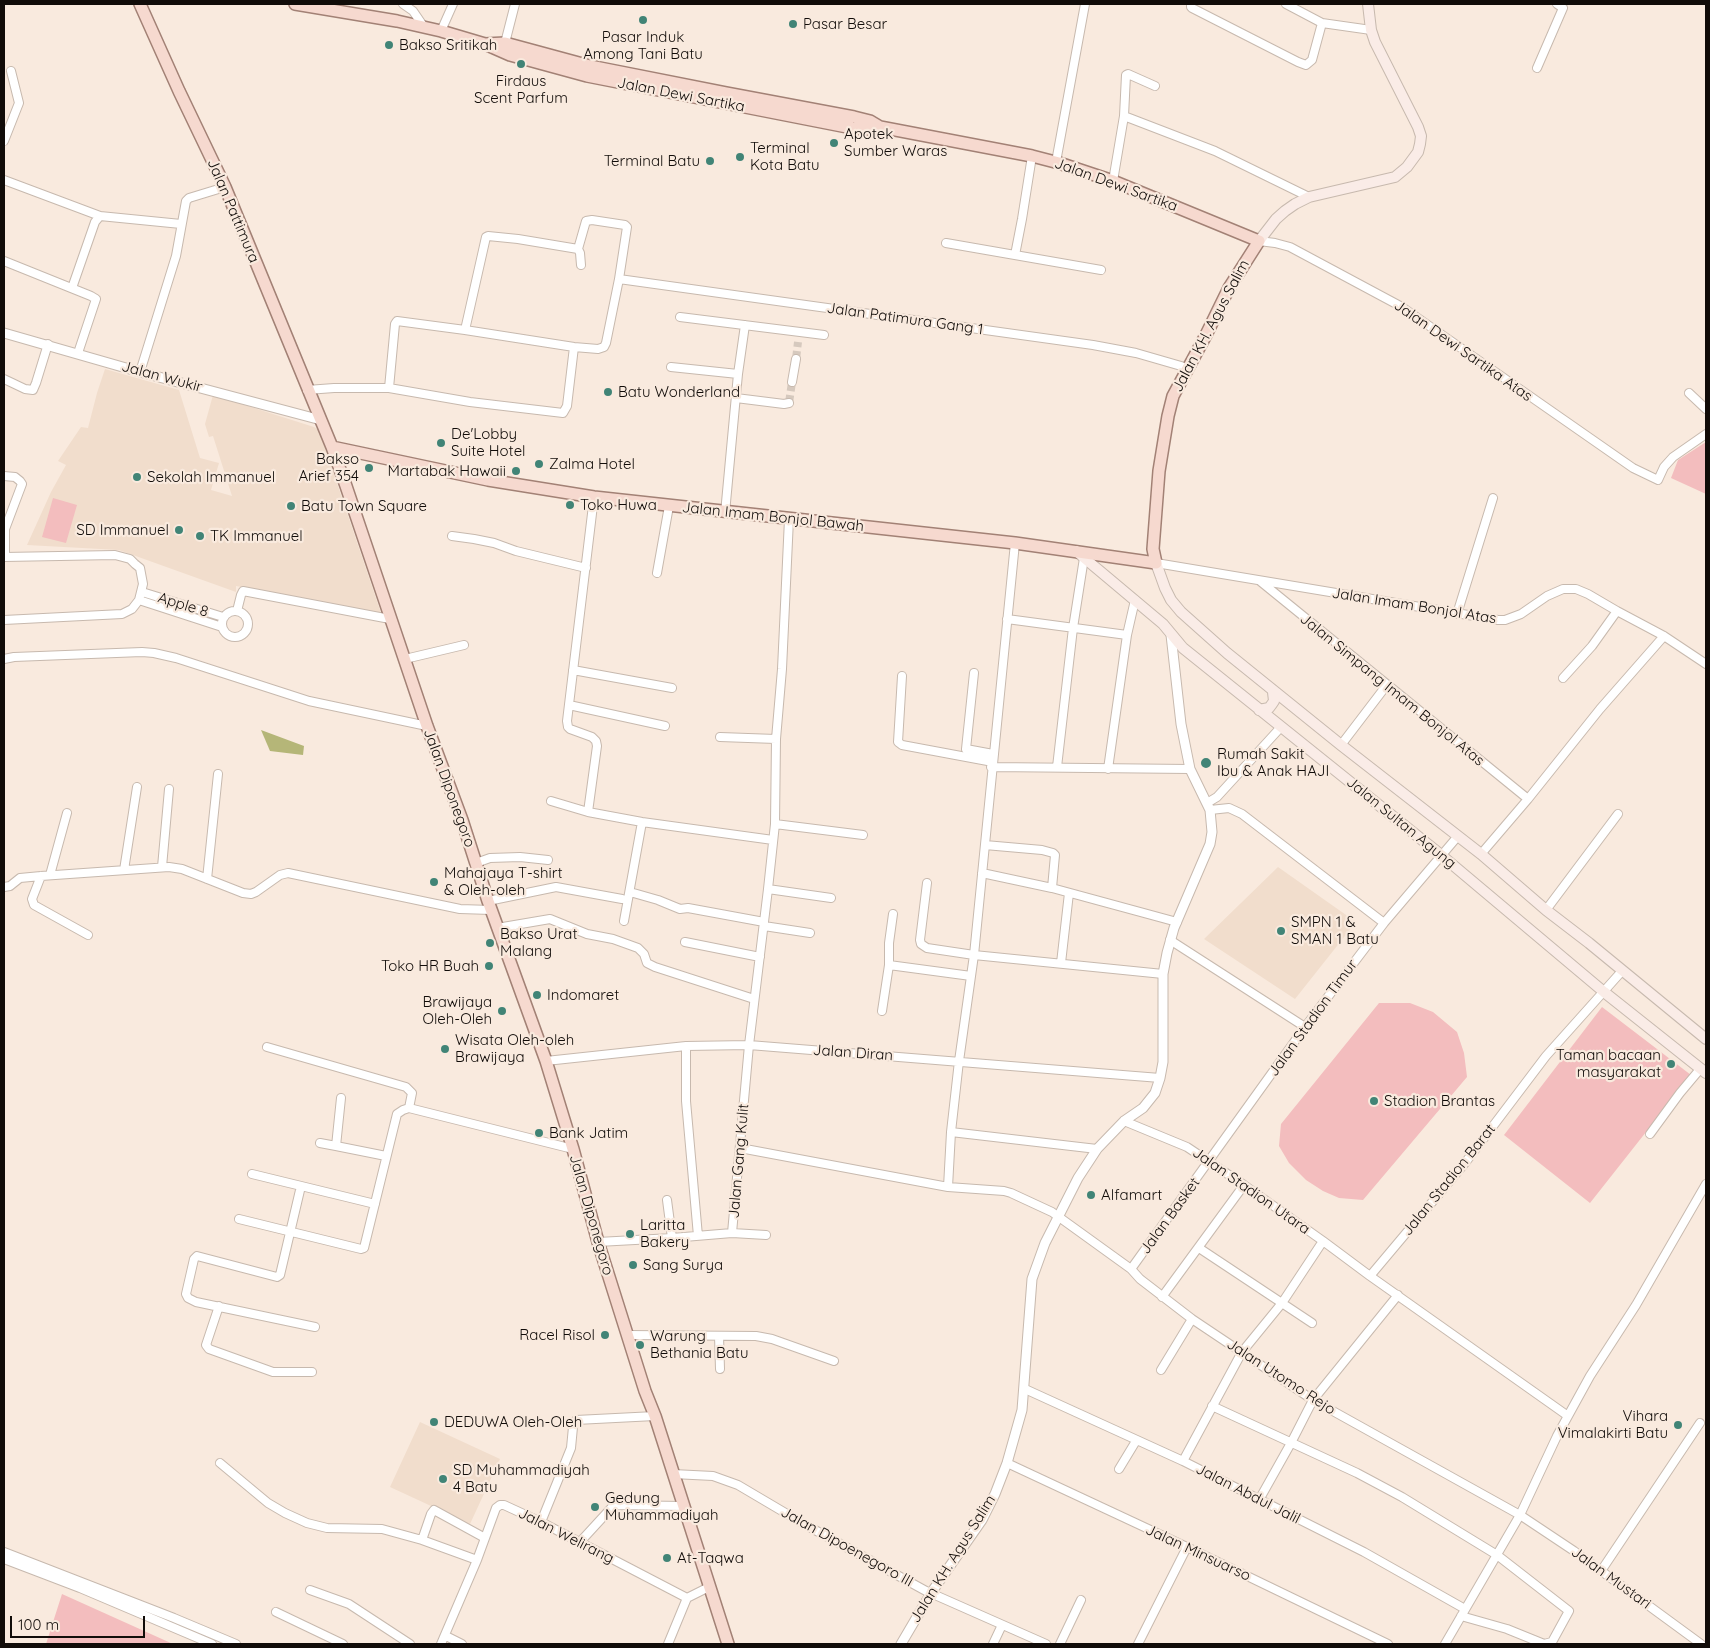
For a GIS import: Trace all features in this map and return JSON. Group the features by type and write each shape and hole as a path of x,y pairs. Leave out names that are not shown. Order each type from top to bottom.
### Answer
{"main road":[{"name":"Jalan Pattimura","path":"140,4 145,9 179,91 225,187 332,447"},
{"name":"Jalan Dewi Sartika","path":"295,4 397,21 441,31 484,44 510,55 588,71 854,117 870,121 880,127 1032,156 1113,181 1259,241"},
{"path":"1259,241 1285,210 1309,197 1395,177 1408,167 1418,152 1421,136 1418,127 1378,50 1372,30 1368,4"},
{"name":"Jalan Dewi Sartika","path":"484,44 505,43 588,71"},
{"name":"Jalan KH. Agus Salim","path":"1156,563 1154,536 1159,472 1173,396 1229,288 1259,241"},
{"name":"Jalan Imam Bonjol Bawah","path":"332,447 488,480 594,497 1015,544 1080,555 1156,563"},
{"name":"Jalan Diponegoro","path":"332,447 426,726 462,820 497,928 546,1061 573,1149 598,1242 728,1644"},
{"name":"Jalan Sultan Agung","path":"1080,555 1163,624 1183,648 1441,855 1604,992 1704,1071"},
{"path":"1107,577 1104,569 1106,565 1118,558"},
{"name":"Jalan Sultan Agung","path":"1156,563 1171,600 1181,612 1274,692 1481,854 1546,910 1706,1039"},
{"path":"1259,710 1269,708 1274,701 1274,692"}],"street":[{"path":"403,4 415,8 424,28"},
{"path":"441,31 453,4"},
{"path":"505,43 515,4"},
{"path":"1056,162 1085,4"},
{"path":"1286,4 1322,23 1372,30"},
{"path":"1537,68 1563,8 1557,4"},
{"path":"1191,5 1306,65 1312,60 1322,23"},
{"path":"4,141 19,103 11,71"},
{"path":"1113,181 1124,116 1127,74 1155,86"},
{"path":"1124,116 1215,152 1309,197"},
{"path":"1015,255 1032,156"},
{"path":"4,180 100,216 181,224"},
{"path":"140,372 176,256 186,201 225,187"},
{"path":"72,288 95,222 100,216"},
{"path":"389,388 396,322 465,330 574,347 598,349 604,347 619,279 625,225 592,220 586,221 578,249 581,265"},
{"path":"465,330 486,237 518,239 578,249"},
{"name":"Jalan Dewi Sartika Atas","path":"1259,241 1290,247 1402,307 1633,468 1658,480 1664,467 1673,457 1706,434"},
{"path":"946,243 1101,270"},
{"path":"4,261 96,299 78,353"},
{"name":"Jalan Patimura Gang 1","path":"619,279 1093,345 1136,353 1188,368"},
{"path":"680,317 824,335"},
{"path":"725,512 738,374 745,326"},
{"path":"798,342 800,332"},
{"name":"Jalan Wukir","path":"4,333 48,344 140,372 321,420"},
{"path":"4,379 26,389 33,390 48,344"},
{"path":"307,390 389,388 470,402 563,413 567,406 574,347"},
{"path":"792,382 796,359"},
{"path":"671,367 738,374"},
{"path":"1689,393 1706,409"},
{"path":"736,398 784,404 790,403"},
{"path":"4,476 15,478 22,484 8,514 4,557 115,555 130,559 140,568 143,584 141,596 132,609 122,614 4,620"},
{"path":"588,812 597,746 596,741 592,737 568,727 566,721 594,497"},
{"path":"1457,614 1493,498"},
{"path":"657,573 669,506"},
{"name":"Jalan Gang Kulit","path":"598,1242 732,1233 749,1045 775,824 776,739 782,669 789,519"},
{"path":"452,536 484,541 586,568"},
{"path":"948,1187 951,1132 974,955 1015,544"},
{"path":"1057,767 1080,555"},
{"name":"Jalan Imam Bonjol Atas","path":"1156,563 1498,620 1505,620 1521,614 1547,596 1563,590 1576,589 1664,636 1706,664"},
{"name":"Jalan Simpang Imam Bonjol Atas","path":"1257,580 1528,799"},
{"path":"239,612 242,591 390,619"},
{"path":"141,596 222,627"},
{"name":"Apple 8","path":"141,596 223,617"},
{"path":"1108,769 1127,635 1135,600"},
{"path":"1563,678 1592,646 1616,611"},
{"path":"232,612 239,612 248,621 246,631 242,635 232,637 224,632 222,627 223,617 232,612"},
{"path":"1007,619 1127,635"},
{"name":"Jalan KH. Agus Salim","path":"901,1644 931,1593 982,1520 1007,1464 1018,1428 1025,1389 1028,1314 1032,1279 1042,1250 1058,1215 1078,1178 1097,1149 1124,1120 1143,1108 1155,1094 1160,1078 1163,1044 1163,974 1170,940 1210,844 1212,832 1209,806 1190,770 1181,724 1171,635"},
{"path":"1481,854 1600,709 1664,636"},
{"path":"404,659 464,645"},
{"path":"4,659 142,652 176,658 309,701 426,726"},
{"path":"573,670 672,688"},
{"path":"974,673 966,750 993,761"},
{"path":"902,676 898,742 902,745 993,761 1057,767 1190,770"},
{"path":"1341,746 1386,686"},
{"path":"569,705 665,726"},
{"path":"1209,806 1281,727"},
{"path":"720,737 776,739"},
{"path":"208,879 218,774"},
{"path":"124,870 137,788"},
{"path":"162,867 170,789"},
{"path":"551,801 588,812 642,822 773,840"},
{"path":"1209,806 1229,808 1242,814 1384,923"},
{"path":"50,875 67,813"},
{"path":"1546,910 1618,814"},
{"path":"624,921 642,822"},
{"path":"775,824 863,834"},
{"name":"Jalan Stadion Timur","path":"1209,1162 1305,1027 1384,923 1458,836"},
{"path":"985,845 1042,850 1055,854 1052,888"},
{"path":"476,863 490,858 520,857 548,860"},
{"path":"4,887 10,886 20,878 162,867 182,869 243,893 251,894 256,892 280,875 288,873 460,909 489,905 556,887 622,899"},
{"path":"982,873 1052,888 1177,922"},
{"path":"41,876 32,899 34,905 88,935"},
{"path":"927,883 920,940 921,944 927,948 974,955 1163,974"},
{"path":"768,889 830,898"},
{"path":"630,892 680,909 688,908 810,933"},
{"path":"1061,963 1069,893"},
{"path":"882,1011 894,914"},
{"path":"497,928 550,919 587,934 613,939 638,948 644,954 647,963 655,968 754,999"},
{"path":"1170,940 1305,1027"},
{"path":"685,942 760,957"},
{"path":"889,965 971,976"},
{"name":"Jalan Stadion Barat","path":"1370,1276 1465,1163 1546,1056 1622,971"},
{"name":"Jalan Diran","path":"546,1061 686,1046 749,1045 1160,1078"},
{"path":"686,1046 686,1101 698,1236"},
{"path":"267,1047 406,1087 412,1093 409,1108"},
{"path":"1650,1134 1680,1093 1704,1071"},
{"path":"336,1146 340,1098"},
{"path":"238,1219 361,1249 364,1248 398,1114 409,1108 573,1149"},
{"name":"Jalan Stadion Utara","path":"1124,1120 1181,1144 1244,1185 1568,1416"},
{"path":"951,1132 1097,1149"},
{"path":"320,1143 386,1156"},
{"name":"Jalan Utomo Rejo","path":"740,1148 948,1187 1011,1193 1058,1215 1131,1269 1140,1279 1192,1319 1313,1400 1520,1515"},
{"name":"Jalan Basket","path":"1131,1269 1209,1162"},
{"path":"252,1174 375,1204"},
{"path":"1445,1644 1520,1515 1568,1416 1590,1376 1636,1305 1706,1184"},
{"path":"1162,1296 1244,1185"},
{"path":"301,1186 281,1273 277,1277 197,1256 194,1259 189,1277 187,1297 196,1302 315,1327"},
{"path":"667,1200 672,1238"},
{"path":"732,1233 766,1235"},
{"path":"1182,1461 1242,1352 1282,1303 1323,1241"},
{"path":"1199,1248 1312,1323"},
{"path":"1259,1500 1313,1400 1398,1295"},
{"path":"219,1306 206,1345 208,1349 273,1372 312,1372"},
{"path":"1161,1370 1192,1319"},
{"path":"628,1335 756,1336 772,1339 834,1361"},
{"path":"719,1336 720,1369"},
{"name":"Jalan Abdul Jalil","path":"1025,1389 1182,1461 1364,1552 1463,1612 1544,1644 1552,1642 1568,1614 1568,1609 1497,1555"},
{"path":"1212,1406 1357,1473 1402,1497 1497,1555"},
{"path":"541,1522 571,1448 573,1427 576,1420 654,1416"},
{"path":"1601,1571 1700,1423"},
{"path":"1120,1469 1136,1440"},
{"path":"220,1463 268,1503 307,1523 327,1528 382,1529 422,1540 477,1560"},
{"name":"Jalan Minsuarso","path":"1007,1464 1187,1547 1388,1644"},
{"name":"Jalan Dipoenegoro III","path":"673,1474 712,1476 738,1485 804,1524 931,1593 1046,1644"},
{"name":"Jalan Welirang","path":"442,1644 477,1560 496,1508 500,1505 504,1505 541,1522 686,1598"},
{"path":"580,1542 614,1505 683,1506"},
{"path":"422,1540 434,1510 485,1538"},
{"name":"Jalan Mustari","path":"1520,1515 1701,1644"},
{"path":"1138,1644 1187,1547"},
{"path":"4,1552 236,1644"},
{"path":"4,1559 80,1588 212,1644"},
{"path":"668,1644 686,1598 709,1587"},
{"path":"310,1590 348,1604 410,1644"},
{"path":"1060,1644 1081,1600"},
{"path":"276,1612 343,1644"},
{"path":"993,1644 1002,1625"},
{"path":"446,1636 462,1644"}],"shaded area":[{"path":"105,369 179,390 200,458 219,463 211,490 232,496 213,436 209,437 205,424 213,395 319,430 381,613 236,586 236,592 119,550 27,545 51,492 66,465 58,461 81,427 88,428"},
{"path":"1706,442 1706,494 1671,478 1678,460"},
{"path":"53,498 77,505 66,543 42,537"},
{"path":"261,730 304,746 303,755 270,751"},
{"name":"SMPN 1 & SMAN 1 Batu","path":"1278,867 1356,922 1295,999 1204,939"},
{"name":"Stadion Brantas","path":"1379,1003 1410,1003 1433,1012 1457,1032 1464,1053 1467,1077 1363,1200 1339,1198 1323,1191 1306,1180 1289,1163 1279,1146 1281,1124"},
{"path":"1602,1007 1691,1075 1590,1203 1504,1135"},
{"name":"SD Muhammadiyah 4 Batu","path":"420,1422 500,1459 470,1524 390,1487"},
{"path":"62,1594 173,1644 46,1644"}],"tunnel":[{"path":"796,359 798,342"},
{"path":"789,403 792,382"}],"place":[{"name":"Pasar Induk Among Tani Batu","path":"643,20"},
{"name":"Pasar Besar","path":"793,24"},
{"name":"Bakso Sritikah","path":"389,45"},
{"name":"Firdaus Scent Parfum","path":"521,64"},
{"name":"Apotek Sumber Waras","path":"834,143"},
{"name":"Terminal Kota Batu","path":"740,157"},
{"name":"Terminal Batu","path":"710,161"},
{"name":"Batu Wonderland","path":"608,392"},
{"name":"De'Lobby Suite Hotel","path":"441,443"},
{"name":"Zalma Hotel","path":"539,464"},
{"name":"Bakso Arief 354","path":"369,468"},
{"name":"Martabak Hawaii","path":"516,471"},
{"name":"Sekolah Immanuel","path":"137,477"},
{"name":"Toko Huwa","path":"570,505"},
{"name":"Batu Town Square","path":"291,506"},
{"name":"SD Immanuel","path":"179,530"},
{"name":"TK Immanuel","path":"200,536"},
{"name":"Rumah Sakit Ibu & Anak HAJI","path":"1206,763"},
{"name":"Mahajaya T-shirt & Oleh-oleh","path":"434,882"},
{"name":"SMPN 1 & SMAN 1 Batu","path":"1281,931"},
{"name":"Bakso Urat Malang","path":"490,943"},
{"name":"Toko HR Buah","path":"489,966"},
{"name":"Indomaret","path":"537,995"},
{"name":"Brawijaya Oleh-Oleh","path":"502,1011"},
{"name":"Wisata Oleh-oleh Brawijaya","path":"445,1049"},
{"name":"Taman bacaan masyarakat","path":"1671,1064"},
{"name":"Stadion Brantas","path":"1374,1101"},
{"name":"Bank Jatim","path":"539,1133"},
{"name":"Alfamart","path":"1091,1195"},
{"name":"Laritta Bakery","path":"630,1234"},
{"name":"Sang Surya","path":"633,1265"},
{"name":"Racel Risol","path":"605,1335"},
{"name":"Warung Bethania Batu","path":"640,1345"},
{"name":"DEDUWA Oleh-Oleh","path":"434,1422"},
{"name":"Vihara Vimalakirti Batu","path":"1678,1425"},
{"name":"SD Muhammadiyah 4 Batu","path":"443,1479"},
{"name":"Gedung Muhammadiyah","path":"595,1507"},
{"name":"At-Taqwa","path":"667,1558"}]}
